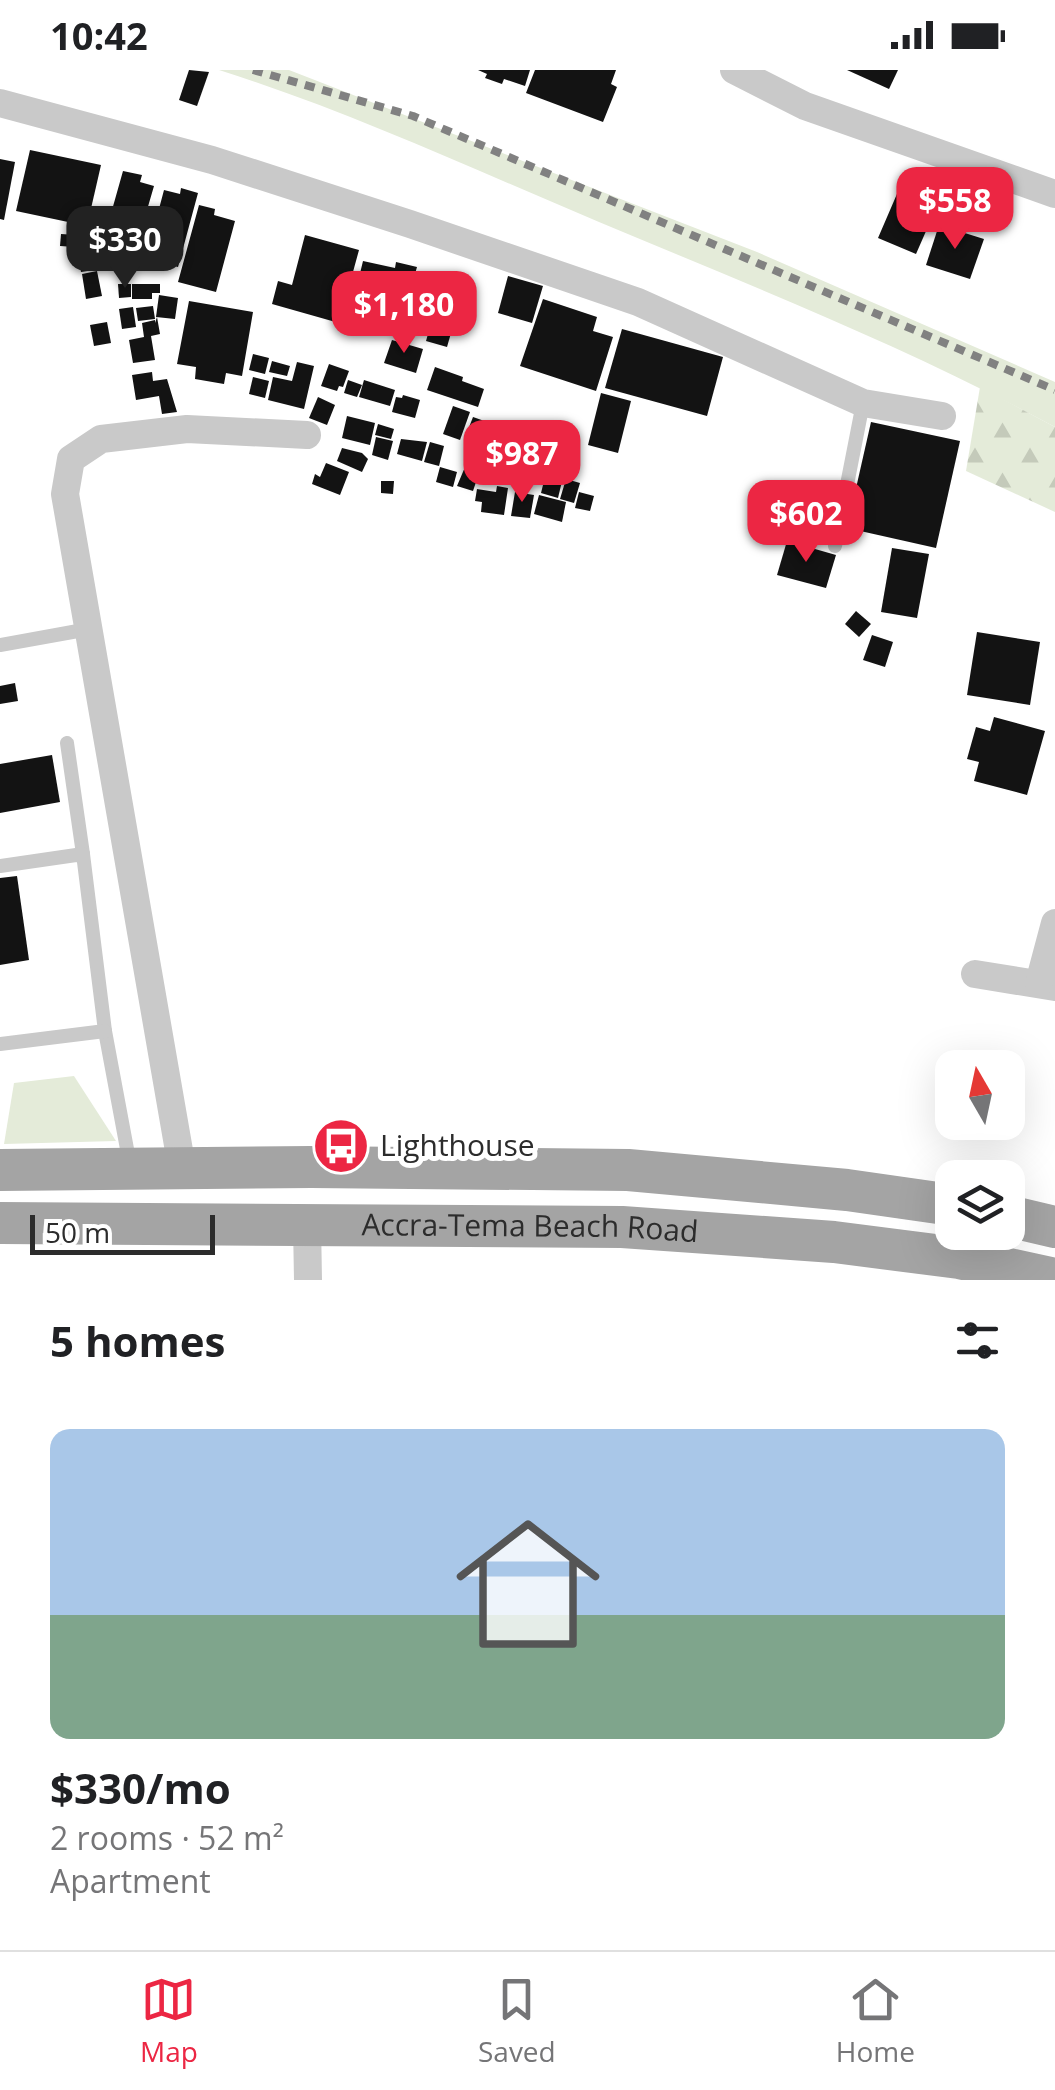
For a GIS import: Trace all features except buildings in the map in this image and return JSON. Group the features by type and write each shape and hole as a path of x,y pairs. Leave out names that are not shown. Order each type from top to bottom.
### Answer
{"main road":[{"name":"Accra-Tema Beach Road","path":"0,1170 628,1170 848,1190 935,1203"},
{"path":"1025,1220 1055,1226"},
{"name":"Accra-Tema Beach Road","path":"0,1223 622,1227 834,1242 959,1258 1055,1279"}],"street":[{"path":"734,70 805,106 1055,194"},
{"path":"0,103 212,160 638,302 864,404 942,416"},
{"path":"182,1168 65,494 71,458 101,438 187,430 307,435"},
{"path":"975,974 1047,985 1055,923"},
{"path":"308,1222 308,1280"}],"lane":[{"path":"835,546 864,404"},
{"path":"0,645 89,630"},
{"path":"67,744 106,1031 131,1169"},
{"path":"0,866 83,854"},
{"path":"0,1044 106,1031"}],"green space":[{"path":"219,70 289,70 757,252 1055,382 1055,427 887,344 772,294 363,122"},
{"path":"980,387 1055,427 1055,512 966,471"},
{"path":"74,1076 116,1141 4,1144 14,1083"}],"railway":[{"path":"253,70 413,116 1055,390"}],"place":[{"name":"Lighthouse","path":"341,1146"}]}
